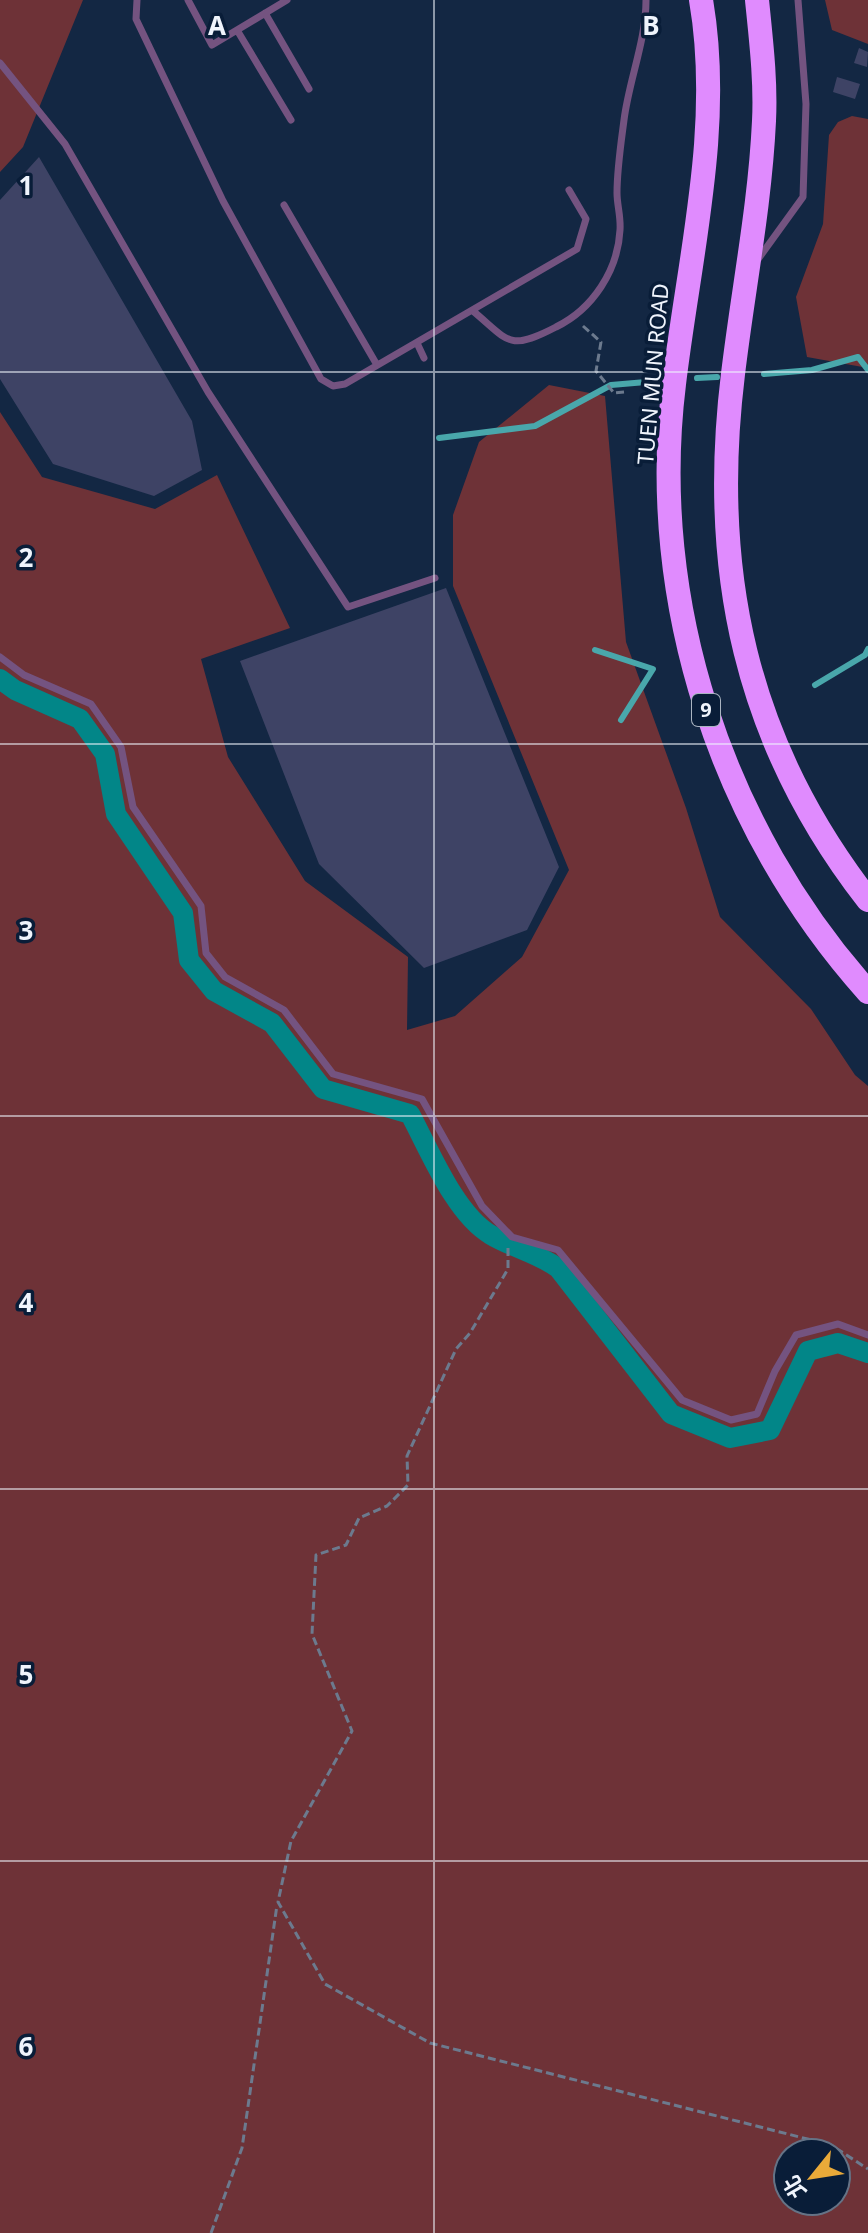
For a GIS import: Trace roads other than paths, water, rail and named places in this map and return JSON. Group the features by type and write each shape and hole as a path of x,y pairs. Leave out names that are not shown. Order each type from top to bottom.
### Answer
{"highway":[{"name":"TUEN MUN ROAD","path":"701,0 708,56 707,131 674,387 670,452 672,540 683,619 709,718 744,806 790,889 827,944 868,992"},
{"path":"757,0 764,121 733,376 725,530 736,609 752,676 789,775 819,828 868,900"}],"lane":[{"path":"137,0 136,19 223,201 321,379 333,386 345,384 577,249 586,219 569,190"},
{"path":"188,0 212,45 287,0"},
{"path":"473,311 501,338 513,342 537,337 580,312 608,276 617,254 620,229 617,192 623,122 646,19 646,0"},
{"path":"747,275 803,197 806,104 798,0"},
{"path":"265,13 309,89"},
{"path":"237,30 291,120"},
{"path":"0,63 65,144 208,392 348,607 435,578"},
{"path":"284,205 377,365"},
{"path":"417,343 424,358"},
{"path":"0,657 24,675 91,704 99,715 121,747 133,807 201,906 206,953 225,977 284,1010 333,1074 422,1099 482,1206 512,1237 558,1250 682,1400 731,1420 757,1414 796,1335 838,1324 868,1335"}],"waterway":[{"path":"764,374 812,370 858,357 868,370"},
{"path":"697,378 717,377"},
{"path":"439,438 535,426 611,385 646,382"},
{"path":"815,685 865,655 868,649"},
{"path":"595,650 653,669 621,720"},
{"path":"0,679 15,690 80,719 105,754 116,814 183,913 189,960 214,991 272,1023 323,1089 410,1114 444,1180 466,1212 491,1235 558,1268 671,1414 730,1438 770,1430 808,1351 838,1343 868,1353"}]}
